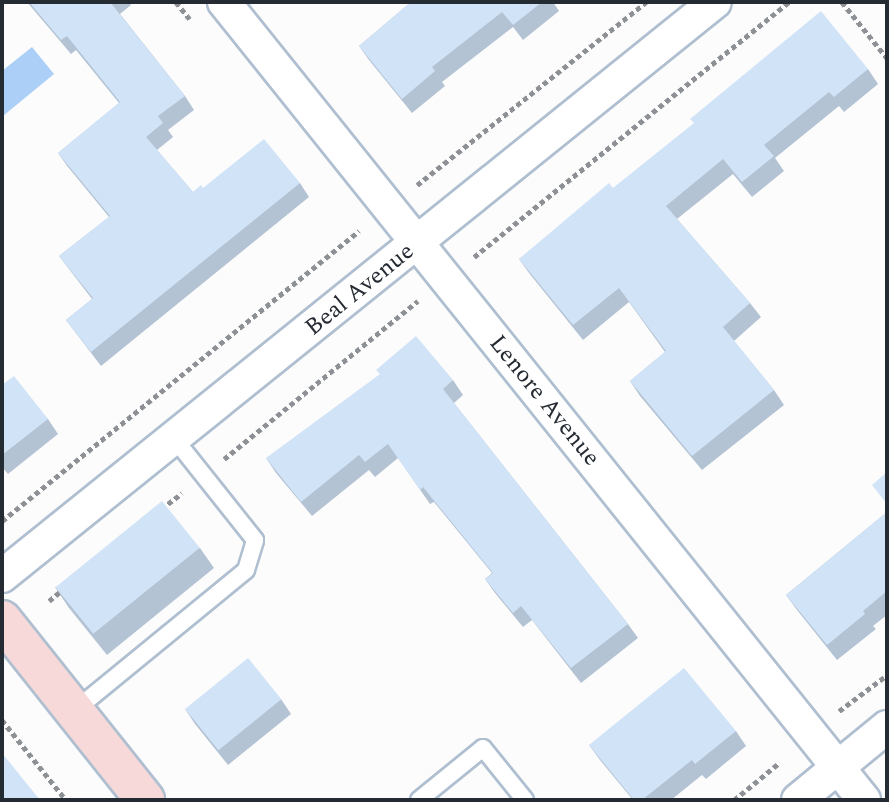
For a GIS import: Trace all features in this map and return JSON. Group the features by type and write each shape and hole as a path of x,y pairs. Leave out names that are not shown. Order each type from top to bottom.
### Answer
{"street":[{"name":"Lenore Avenue","path":"224,2 864,800"},
{"name":"Beal Avenue","path":"2,576 715,2"},
{"path":"2,620 145,800"},
{"path":"798,800 887,727"}],"lane":[{"path":"74,711 246,570 255,540 174,438"},
{"path":"419,800 483,748 525,800"}],"path":[{"path":"176,2 193,23"},
{"path":"417,185 646,2"},
{"path":"482,267 474,256 789,2"},
{"path":"842,2 887,58"},
{"path":"2,521 360,232 351,222"},
{"path":"152,517 418,300 426,312"},
{"path":"49,601 70,584"},
{"path":"832,702 841,713 887,675"},
{"path":"2,720 66,800"},
{"path":"734,800 784,760"}],"water":[{"path":"32,47 54,74 3,116 2,71"}],"building":[{"path":"29,2 110,2 185,96 158,116 163,123 146,137 193,192 201,185 203,188 264,139 300,183 91,352 66,320 93,298 59,256 110,216 58,153 120,102 67,36 61,40"},
{"path":"411,2 542,2 513,25 502,12 432,67 435,71 402,99 359,46"},
{"path":"821,11 868,69 834,97 829,92 764,145 774,156 742,182 723,159 666,206 750,303 723,327 774,390 692,456 630,381 666,351 619,288 573,325 519,259 609,183 613,188 694,123 690,119"},
{"path":"416,336 453,380 443,389 628,624 571,668 521,606 513,613 485,579 493,573 423,487 420,490 388,444 365,462 359,455 301,502 266,458 380,374 376,370"},
{"path":"14,376 48,419 2,455 2,385"},
{"path":"887,472 887,504 872,485"},
{"path":"162,501 200,548 93,634 56,587"},
{"path":"887,512 887,591 863,611 865,614 827,645 786,595"},
{"path":"248,658 281,699 218,750 185,709"},
{"path":"684,668 736,731 695,764 692,760 642,800 634,800 589,745"},
{"path":"2,753 40,800 2,800"}]}
